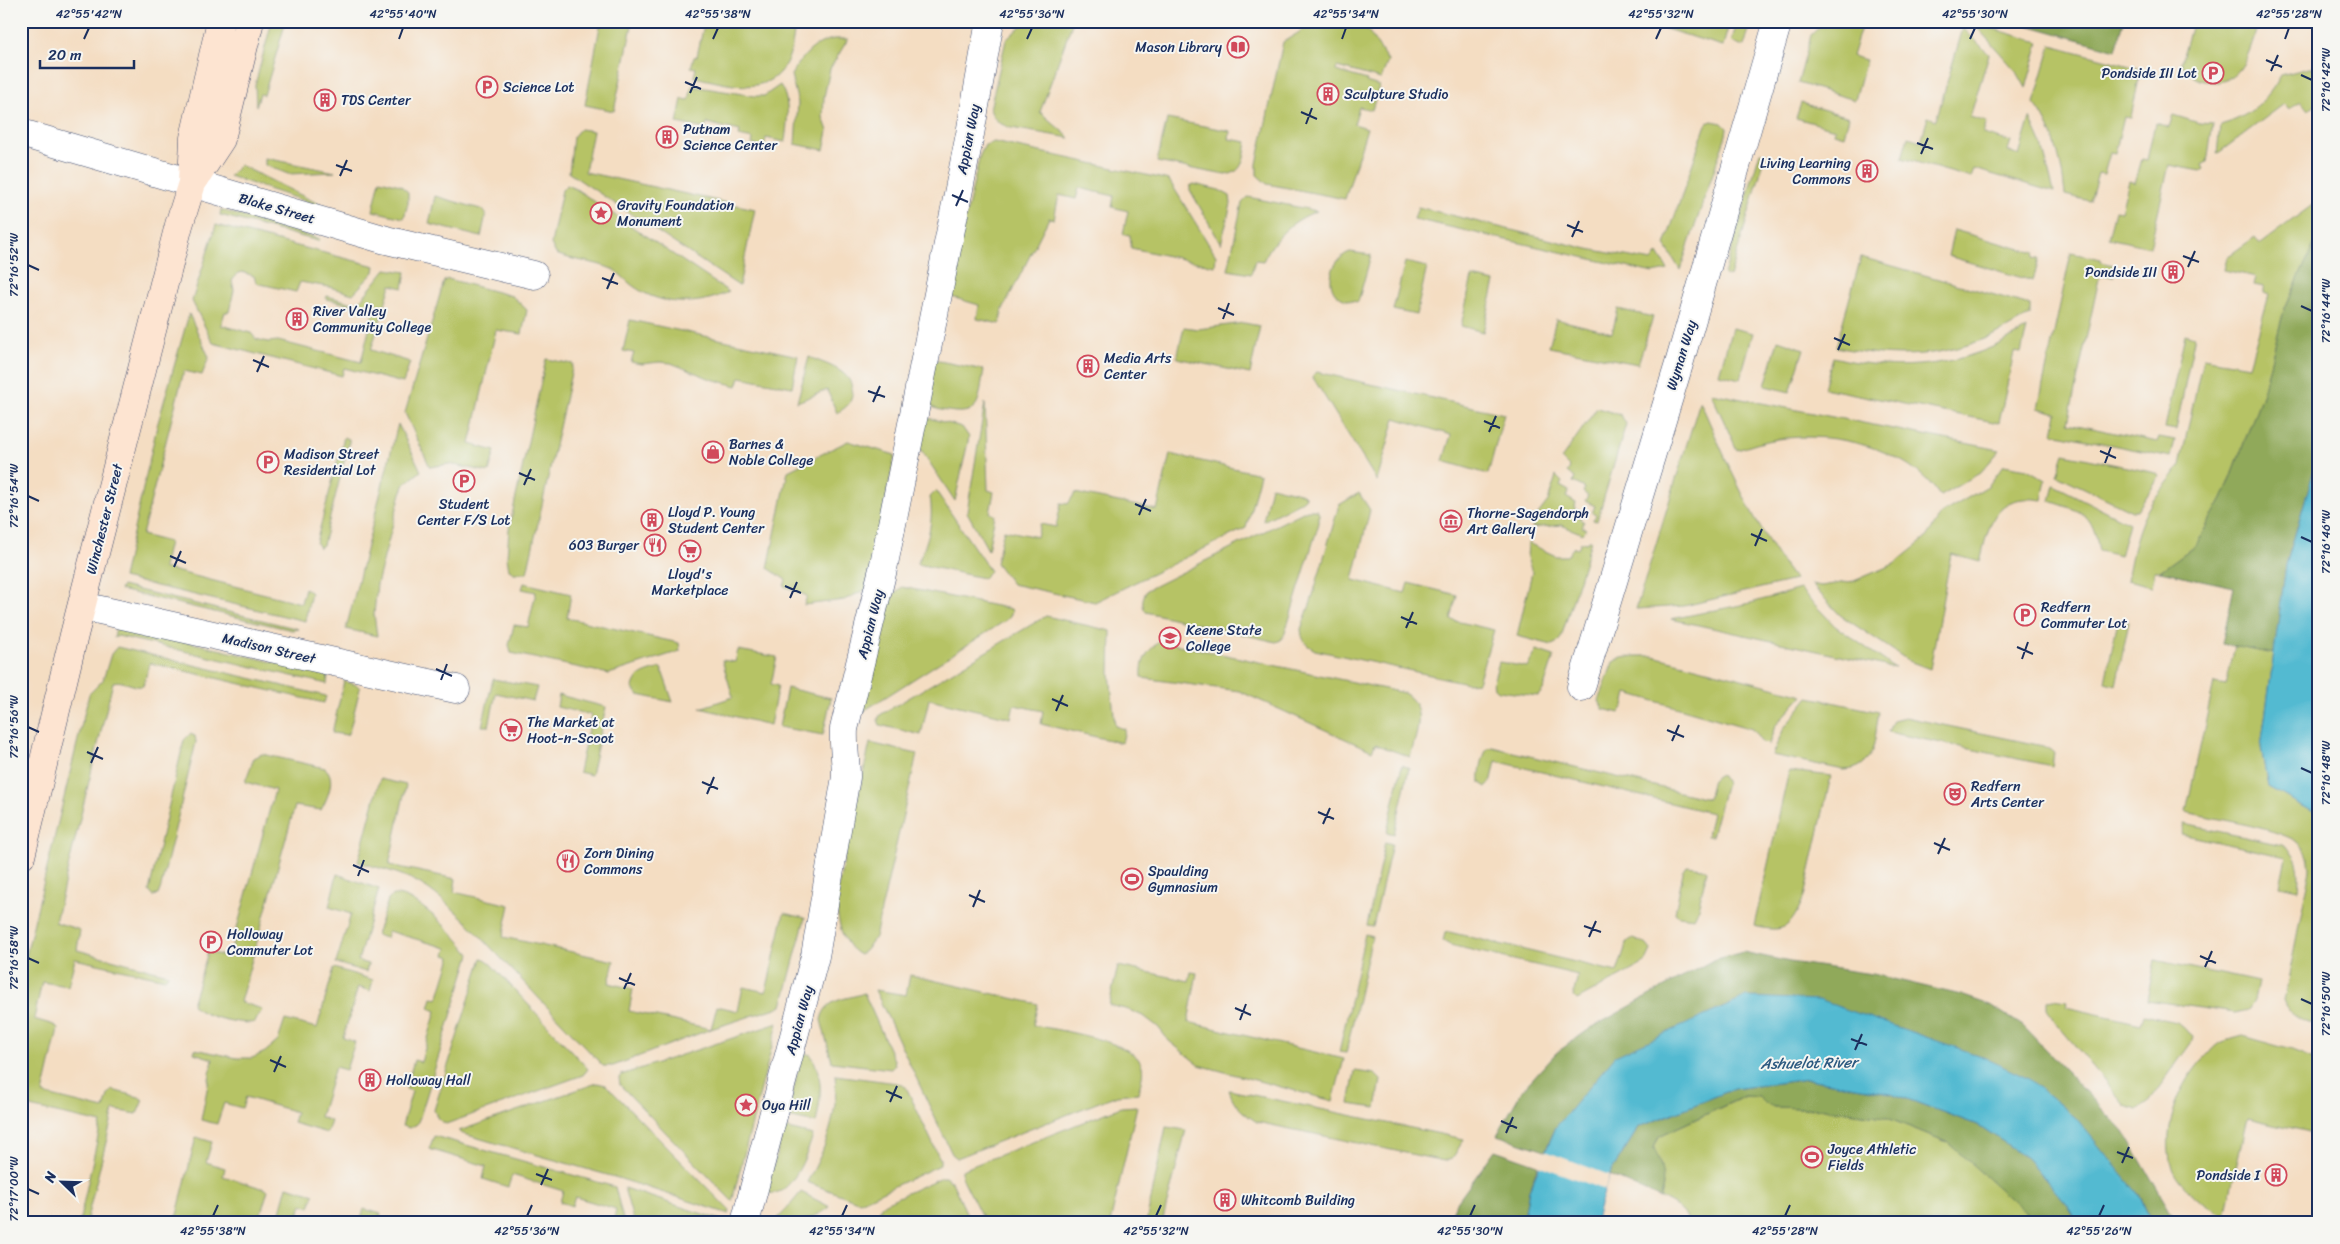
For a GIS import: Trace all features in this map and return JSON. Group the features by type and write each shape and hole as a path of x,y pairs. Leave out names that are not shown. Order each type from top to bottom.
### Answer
{"street":[{"name":"Winchester Street","path":"21,856 82,606 179,225 192,183 194,138 221,21"},
{"name":"Winchester Street","path":"192,183 221,139 250,21"},
{"name":"Appian Way","path":"745,1223 815,956 846,778 846,761 843,749 844,729 883,569 970,134 990,21"},
{"name":"Wyman Way","path":"1581,687 1682,355 1778,21"},
{"name":"Blake Street","path":"21,133 386,240 534,275"},
{"name":"Madison Street","path":"82,606 456,689"}],"green space":[{"path":"272,21 286,21 264,95 260,94 256,106 255,85"},
{"path":"601,21 633,21 614,111 585,105"},
{"path":"702,21 796,21 788,58 778,74 768,81 757,85 744,86 694,77 696,68 691,67 694,57 697,56 704,25 701,24"},
{"path":"1026,21 1073,21 1040,112 1070,138 1011,128 998,122 990,109 1006,40"},
{"path":"1311,21 1337,21 1367,29 1388,61 1381,79 1337,67 1336,71 1367,80 1366,82 1379,86 1372,110 1359,107 1354,124 1367,128 1345,199 1267,184 1257,175 1257,164 1283,42 1298,33"},
{"path":"1639,21 1730,21 1723,46"},
{"path":"1738,21 1752,21 1744,46 1731,42"},
{"path":"1825,21 1863,21 1852,56 1866,60 1855,100 1798,83 1811,35"},
{"path":"2013,21 2124,21 2116,50"},
{"path":"2193,21 2259,21 2243,64 2228,79 2218,82 2197,79 2183,66 2181,62"},
{"path":"1973,23 2039,42 2026,88 2017,72"},
{"path":"1963,28 1989,54 1970,117 1987,122 1983,134 2011,142 2008,151 2019,155 2030,118 2042,145 2054,192 1974,169 1971,178 1902,158 1908,137 1921,141 1928,117 1936,120"},
{"path":"848,39 830,69 824,97 823,117 828,131 824,150 795,144 798,103 791,75 808,52 826,41"},
{"path":"2051,45 2141,69 2131,117 2124,116 2115,154 2110,153 2104,174 2098,173 2090,201 2065,195 2062,171 2052,135 2034,103"},
{"path":"2319,45 2319,110 2315,105 2308,110 2301,101 2289,110 2284,104 2217,154 2220,125 2239,118 2256,107 2270,93 2281,75 2313,67"},
{"path":"780,85 787,105 785,142 766,138 764,148 752,144 753,139 739,136 740,131 707,123 705,129 677,123 682,99 689,100 692,86 764,96"},
{"path":"1801,103 1849,117 1844,136 1834,133 1835,129 1796,118"},
{"path":"2173,115 2199,123 2213,124 2207,162 2202,165 2204,169 2201,171 2169,165 2150,247 2108,238 2115,210 2121,211 2129,181 2135,183 2142,159 2147,160 2155,123 2169,127"},
{"path":"1167,119 1230,131 1229,139 1247,142 1244,159 1240,168 1231,174 1225,175 1157,162"},
{"path":"1712,121 1722,123 1727,128 1726,135 1680,270 1665,245 1705,127 1707,123"},
{"path":"580,129 593,131 585,172 755,209 739,286 569,173 573,137"},
{"path":"994,142 1169,180 1216,256 1215,266 1131,248 1130,235 1123,234 1128,211 1112,207 1114,196 1079,188 1076,199 1059,195 1054,219 1049,218 1003,309 1000,324 977,319 979,305 948,296 980,155 985,145"},
{"path":"1760,152 1766,154 1730,277 1724,275"},
{"path":"265,158 335,172 288,174 265,165"},
{"path":"240,165 331,210 229,176"},
{"path":"380,180 400,185 408,192 408,203 404,218 373,211"},
{"path":"1194,184 1219,190 1230,196 1231,204 1221,244 1190,190 1190,186"},
{"path":"567,185 576,189 729,292 717,297 693,302 668,301 644,293 612,269 556,254 551,244 562,190"},
{"path":"435,196 484,210 486,214 481,237 429,224"},
{"path":"1248,197 1317,211 1299,220 1285,231 1273,244 1263,261 1255,260 1251,274 1228,270 1242,203"},
{"path":"2319,200 2319,234 2284,310 2263,392 2226,491 2196,545 2160,571 2155,571 2152,586 2127,580 2142,520 2152,502 2180,465 2203,358 2249,366 2269,295 2264,293 2264,287 2254,285 2256,277 2224,270 2227,257 2255,237 2260,244"},
{"path":"1418,207 1588,249 1652,261 1658,253 1668,270 1653,273 1414,219"},
{"path":"221,210 320,239 318,241 220,215"},
{"path":"216,225 375,266 374,272 353,294 329,287 300,282 296,292 256,283 254,276 242,272 237,274 232,281 234,290 229,312 225,312 221,325 251,333 256,339 268,342 278,341 361,362 374,310 326,299 327,296 353,303 359,302 386,269 406,272 403,288 391,285 371,350 410,362 403,383 344,368 342,376 213,343 192,301"},
{"path":"1954,230 2035,253 2034,258 2039,259 2033,281 1948,256"},
{"path":"2319,234 2319,453 2286,565 2274,654 2222,644 2234,587 2160,571 2196,545 2226,491 2263,392 2284,310"},
{"path":"1350,252 1371,255 1358,302 1346,300 1338,296 1331,282 1331,276 1336,264"},
{"path":"2071,253 2101,259 2101,262 2116,266 2113,277 2100,274 2068,423 2157,442 2159,437 2175,440 2171,457 2053,433 2057,413 2038,408"},
{"path":"1861,257 2030,305 2030,315 1983,340 1936,352 1913,355 1888,355 1836,347"},
{"path":"1405,262 1427,267 1416,315 1393,310"},
{"path":"1472,277 1495,282 1483,332 1461,326"},
{"path":"448,279 512,296 527,310 522,334 496,330 470,444 495,451 489,472 449,464 430,467 405,413 444,281"},
{"path":"1618,309 1653,317 1638,364 1549,347 1556,319 1612,333"},
{"path":"189,314 209,357 202,375 184,371 142,535 169,542 163,568 301,603 305,588 311,593 305,621 123,578 157,426"},
{"path":"630,320 798,356 792,387 740,377 737,386 711,379 671,363 641,364 631,362 634,353 623,351"},
{"path":"1244,323 1260,326 1250,374 1177,358 1184,327 1198,329"},
{"path":"1732,328 1753,333 1740,379 1719,374"},
{"path":"2027,328 2021,353 2014,352 1999,423 1824,388 1833,357 1883,365 1933,364 1958,359 1982,351 2005,341"},
{"path":"2185,334 2194,337 2194,340 2176,430 2165,428"},
{"path":"1778,340 1804,349 1790,392 1765,386"},
{"path":"809,357 839,370 849,380 852,387 850,402 837,413 827,390 797,402"},
{"path":"546,359 573,364 527,573 514,573 509,570 507,558 509,529"},
{"path":"934,360 984,370 979,397 973,408 968,411 959,412 945,411 934,408 927,402"},
{"path":"1317,372 1504,414 1488,474 1443,461 1451,435 1395,418 1377,481 1312,376"},
{"path":"1711,393 2000,450 1980,473 1940,496 1926,479 1909,465 1889,454 1868,446 1822,438 1799,437 1762,442 1737,450"},
{"path":"1700,401 1742,494 1780,560 1795,580 1684,606 1636,609"},
{"path":"985,403 988,490 994,492 990,513 995,515 988,550 967,512"},
{"path":"1597,408 1621,415 1626,424 1597,521 1593,520 1596,515 1592,513 1595,506 1585,501 1588,496 1583,492 1585,488 1573,482 1575,478 1567,472 1570,468 1561,459"},
{"path":"921,416 962,427 969,437 955,501 918,445"},
{"path":"398,424 421,471 405,484 401,493 377,584 374,614 377,636 346,629"},
{"path":"344,437 349,439 349,442 323,545 319,548 316,543"},
{"path":"848,441 895,455 867,589 844,600 804,605 807,596 784,586 786,580 768,568 788,471"},
{"path":"1170,454 1260,474 1246,528 1095,602 1012,584 996,563 1004,530 1037,537 1040,524 1056,527 1061,503 1068,504 1075,493 1157,510"},
{"path":"2064,454 2156,473 2160,476 2137,511 2132,511 2057,475"},
{"path":"2004,465 2027,469 2046,480 2042,500 2026,499 2013,501 1996,514 1987,535 1980,562 1951,554 1930,669 1909,661 1840,615 1811,584 1821,586 1854,581 1894,564 1925,539 1942,513 1988,486"},
{"path":"1556,476 1562,482 1560,486 1569,491 1566,497 1576,503 1574,508 1582,514 1580,519 1584,522 1582,527 1586,529 1583,534 1561,525 1532,528 1538,514 1548,501"},
{"path":"2054,485 2129,523 2120,556 2099,551 2093,528 2085,516 2071,508 2050,501"},
{"path":"1271,486 1303,494 1306,497 1263,521"},
{"path":"936,491 990,571 983,578 917,564 931,523 930,497"},
{"path":"1359,493 1370,510 1353,580 1405,593 1408,583 1457,595 1451,620 1494,630 1478,682 1467,683 1315,650 1307,645 1302,637 1301,629 1311,602 1339,505"},
{"path":"1307,510 1317,510 1319,523 1285,633 1281,640 1276,642 1146,612 1143,607 1143,601 1147,590"},
{"path":"1591,541 1560,641 1552,645 1517,636 1532,572 1527,558 1528,543 1556,556 1567,556 1574,547 1578,548 1581,542 1587,543"},
{"path":"524,583 571,594 567,618 679,643 680,651 609,674 511,653 509,645 514,625 528,627 536,592 522,589"},
{"path":"122,586 299,629 292,630 120,590"},
{"path":"902,587 1011,609 1012,612 1008,619 862,712 881,605"},
{"path":"1800,589 1835,626 1895,668 1671,619 1751,603"},
{"path":"1046,616 1111,631 1110,673 1115,726 1125,729 1122,743 1041,724 1043,711 1014,705 1011,718 929,699 921,735 880,725 878,720 880,715"},
{"path":"2118,620 2129,622 2116,685 2105,682"},
{"path":"116,625 328,675 327,684 118,636 114,638"},
{"path":"1160,641 1404,693 1416,706 1418,714 1417,731 1410,757 1375,744 1372,751 1239,691 1142,678 1142,666 1145,657"},
{"path":"2235,646 2274,654 2261,747 2268,787 2319,815 2319,1028 2293,1015 2284,1001 2310,869 2309,859 2305,850 2293,839 2280,834 2186,812 2214,683 2226,685"},
{"path":"117,647 326,696 324,703 150,663 143,686 117,681 113,682 55,922 80,930 77,950 168,974 165,979 75,959 68,986 42,982 34,1019 54,1025 58,1029 43,1094 104,1109 108,1095 112,1090 139,1097 143,1100 137,1114 114,1110 86,1223 79,1223 101,1123 21,1105 21,976 89,694 103,680 111,654"},
{"path":"738,650 777,657 771,684 778,686 770,725 700,708 733,697 722,660 735,662"},
{"path":"1536,650 1554,656 1543,690 1538,696 1499,691 1494,688 1493,682 1499,662 1527,667"},
{"path":"1634,656 1653,656 1803,695 1775,726 1769,744 1762,743 1752,729 1627,693 1624,706 1619,713 1603,709 1599,701 1613,662"},
{"path":"661,668 673,702 638,695 633,689 639,677 647,672"},
{"path":"493,679 537,687 533,701 496,693 489,726 482,726"},
{"path":"344,681 357,685 360,688 347,735 332,733"},
{"path":"787,688 831,698 823,735 779,727"},
{"path":"559,695 606,707 591,775 579,772 591,715 557,707"},
{"path":"1809,697 1879,712 1872,750 1863,764 1844,770 1772,755 1784,728"},
{"path":"1905,717 2043,746 2054,752 2052,766 1888,732 1893,720"},
{"path":"190,734 195,736 196,742 161,887 158,895 153,896 149,891 184,740"},
{"path":"870,743 917,754 875,937 860,955 853,950 844,937 837,912 836,896"},
{"path":"1492,747 1708,799 1713,779 1718,775 1722,776 1726,783 1712,836 1707,836 1712,813 1496,761 1492,779 1486,787 1480,783 1480,770 1487,749"},
{"path":"262,754 325,768 329,772 331,783 321,810 295,806 240,1002 262,1010 255,1022 249,1023 211,1016 195,1008 192,1004 208,952 229,957 275,790 245,782 254,758"},
{"path":"1402,765 1409,768 1394,834 1387,832"},
{"path":"1789,771 1831,776 1804,897 1795,915 1786,926 1773,929 1754,926"},
{"path":"380,779 406,785 389,865 456,879 454,892 510,905 503,937 614,961 609,983 633,989 629,1011 711,1029 613,1066 603,1066 463,918 441,899 410,879 358,862"},
{"path":"2184,824 2282,845 2288,849 2298,864 2298,890 2280,886 2286,857 2181,834"},
{"path":"1385,842 1392,844 1373,927 1367,926"},
{"path":"1687,866 1703,868 1707,871 1694,918 1679,916 1675,913 1683,872"},
{"path":"337,874 379,889 358,961 368,964 366,972 336,963 351,914 329,907"},
{"path":"393,895 402,896 424,908 446,927 470,954 420,1117 417,1124 410,1128 402,1126 412,1091 406,1089 414,1060 421,1062 436,1011 429,1008 432,998 438,999 451,957 445,955 447,948 388,931 386,938 376,935 388,900"},
{"path":"784,913 805,918 782,1006 711,1029 717,1006 738,1011 743,987 766,992"},
{"path":"1449,932 1617,972 1627,942 1633,938 1646,944 1651,950 1645,963 1577,1000 1573,996 1578,975 1450,945 1443,941 1445,933"},
{"path":"1365,934 1372,936 1346,1053 1339,1052"},
{"path":"1743,952 1790,962 1872,974 1961,995 1990,1005 2023,1026 2124,1132 2177,1223 2152,1223 2139,1194 1819,1000 1556,1127 1545,1151 1497,1135 1523,1089 1556,1053 1591,1028 1713,960"},
{"path":"482,958 487,960 588,1069 583,1075 446,1124 438,1119 434,1110"},
{"path":"2155,960 2258,982 2254,1001 2248,1010 2235,1013 2147,1000"},
{"path":"1118,966 1189,981 1191,972 1197,973 1188,1022 1344,1059 1333,1101 1199,1065 1169,1041 1158,1027 1145,1017 1129,1010 1109,1005"},
{"path":"334,968 373,980 370,991 358,987 343,1038 355,1042 346,1070 335,1067 320,1117 331,1121 327,1133 293,1123 296,1112 246,1097 242,1108 224,1103 217,1124 201,1120 213,1059 194,1053 195,1049 237,1058 252,1058 265,1052 278,1041 285,1020 317,1028"},
{"path":"910,975 1038,1004 1033,1025 1111,1043 1137,1057 1142,1066 1142,1080 1138,1093 1117,1095 957,1158 952,1154 875,990 906,995"},
{"path":"864,993 894,1060 895,1065 891,1069 832,1062 821,1020 824,1013 827,1007 838,1000"},
{"path":"2052,999 2068,1001 2066,1007 2141,1024 2144,1015 2177,1022 2193,1036 2191,1043 2147,1104 2137,1110 2126,1106 2056,1023 2047,1008 2047,1001"},
{"path":"778,1023 732,1201 620,1085 619,1078 621,1075"},
{"path":"2242,1036 2292,1050 2319,1061 2319,1134 2247,1118 2225,1216 2194,1196 2181,1183 2172,1168 2169,1153 2169,1137 2171,1121 2176,1106 2190,1076 2217,1045"},
{"path":"802,1053 811,1055 820,1080 820,1097 816,1123 787,1117"},
{"path":"1355,1071 1375,1074 1381,1080 1376,1108 1349,1104"},
{"path":"835,1075 897,1083 906,1087 940,1159 940,1165 860,1202 807,1182 820,1157 830,1130 835,1103"},
{"path":"1808,1079 1891,1093 1980,1126 2027,1158 2069,1207 2078,1223 2030,1223 2025,1212 1947,1142 1885,1117 1826,1109 1775,1107 1766,1104 1759,1097 1745,1096 1659,1136 1654,1148 1662,1172 1661,1198 1609,1175 1639,1127 1734,1089"},
{"path":"597,1083 606,1085 730,1211 729,1214 618,1178 460,1133 459,1131"},
{"path":"1229,1090 1464,1139 1452,1159 1444,1161 1257,1122 1240,1109"},
{"name":"Joyce Athletic Fields","path":"1746,1096 1759,1097 1766,1104 1775,1107 1826,1109 1885,1117 1947,1142 1984,1172 2025,1212 2030,1223 1689,1223 1681,1211 1661,1198 1663,1185 1654,1148 1659,1136"},
{"path":"1137,1106 1110,1223 985,1223 962,1177 962,1170 1121,1107"},
{"path":"1166,1127 1186,1130 1162,1223 1146,1223"},
{"path":"784,1128 813,1135 797,1174 790,1183 783,1190 775,1193 766,1192"},
{"path":"434,1136 615,1187 624,1223 614,1218 616,1209 575,1197 572,1206 560,1202 563,1191 512,1175 508,1187 483,1179 486,1166 429,1149"},
{"path":"196,1137 212,1142 206,1162 225,1168 223,1176 268,1190 258,1223 175,1223"},
{"path":"1495,1150 1538,1165 1529,1190 1523,1223 1447,1223 1456,1204"},
{"path":"942,1177 952,1182 971,1223 910,1223 887,1218 879,1212 881,1206 885,1203"},
{"path":"287,1186 314,1194 310,1207 302,1204 297,1223 277,1223"},
{"path":"624,1188 730,1223 634,1223"},
{"path":"801,1192 830,1207 803,1220 773,1223 787,1209"},
{"path":"364,1209 381,1214 378,1223 360,1221"},
{"path":"855,1216 875,1223 831,1223"}],"water":[{"path":"2319,453 2319,815 2268,787 2261,747 2286,565"},
{"name":"Ashuelot River","path":"1747,997 1819,1000 1981,1056 2029,1079 2076,1118 2139,1195 2152,1223 2078,1223 2069,1207 2027,1158 1980,1126 1891,1093 1808,1079 1734,1089 1639,1127 1609,1175 1595,1223 1523,1223 1529,1190 1556,1127 1615,1056"}],"pier":[{"path":"1545,1151 1609,1175 1605,1190 1538,1165"}],"place":[{"name":"Mason Library","path":"1238,47"},
{"name":"Pondside III Lot","path":"2213,73"},
{"name":"Science Lot","path":"487,87"},
{"name":"Sculpture Studio","path":"1328,94"},
{"name":"TDS Center","path":"325,100"},
{"name":"Putnam Science Center","path":"667,137"},
{"name":"Living Learning Commons","path":"1867,171"},
{"name":"Gravity Foundation Monument","path":"601,213"},
{"name":"Pondside III","path":"2173,272"},
{"name":"River Valley Community College","path":"297,319"},
{"name":"Media Arts Center","path":"1088,366"},
{"name":"Barnes & Noble College","path":"713,452"},
{"name":"Madison Street Residential Lot","path":"268,462"},
{"name":"Student Center F/S Lot","path":"464,481"},
{"name":"Lloyd P. Young Student Center","path":"652,520"},
{"name":"Thorne-Sagendorph Art Gallery","path":"1451,521"},
{"name":"603 Burger","path":"655,545"},
{"name":"Lloyd's Marketplace","path":"690,551"},
{"name":"Redfern Commuter Lot","path":"2025,615"},
{"name":"Keene State College","path":"1170,638"},
{"name":"The Market at Hoot-n-Scoot","path":"511,730"},
{"name":"Redfern Arts Center","path":"1955,794"},
{"name":"Zorn Dining Commons","path":"568,861"},
{"name":"Spaulding Gymnasium","path":"1132,879"},
{"name":"Holloway Commuter Lot","path":"211,942"},
{"name":"Holloway Hall","path":"370,1080"},
{"name":"Oya Hill","path":"746,1105"},
{"name":"Joyce Athletic Fields","path":"1812,1157"},
{"name":"Pondside I","path":"2276,1175"},
{"name":"Whitcomb Building","path":"1225,1200"}]}
